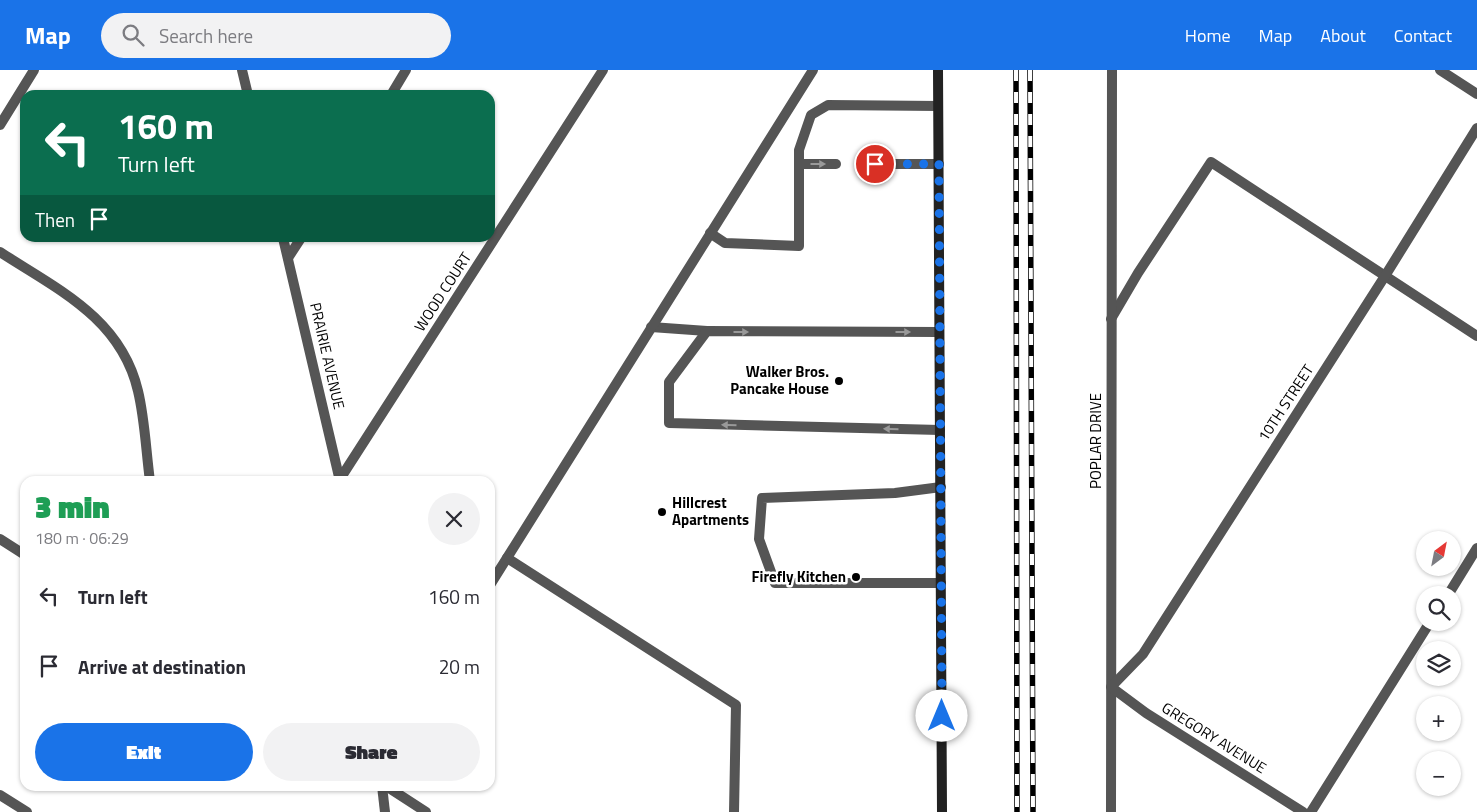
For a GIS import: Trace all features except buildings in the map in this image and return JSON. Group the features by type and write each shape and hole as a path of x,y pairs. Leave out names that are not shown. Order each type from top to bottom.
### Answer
{"main road":[{"path":"938,70 942,812"}],"street":[{"path":"22,90 34,70"},
{"path":"242,70 247,90"},
{"path":"394,90 406,70"},
{"name":"WOOD COURT","path":"495,238 603,70"},
{"path":"495,577 813,70"},
{"name":"POPLAR DRIVE","path":"1111,812 1112,70"},
{"path":"1440,70 1477,94"},
{"path":"0,125 20,93"},
{"path":"710,234 725,243 799,246 799,150 811,115 828,105 938,106"},
{"name":"10TH STREET","path":"1111,687 1143,654 1385,276 1477,128"},
{"path":"1111,319 1138,273 1211,162 1477,336"},
{"path":"799,164 836,164"},
{"path":"875,164 939,164"},
{"name":"PRAIRIE AVENUE","path":"284,242 339,476"},
{"path":"288,258 298,242"},
{"name":"WOOD COURT","path":"343,476 493,242"},
{"path":"0,252 89,311 106,326 119,345 138,390 149,476"},
{"path":"651,327 708,332 939,332"},
{"path":"708,332 669,382 669,423 940,430"},
{"path":"940,487 894,493 762,498 759,539 775,583 941,583"},
{"path":"0,539 20,552"},
{"path":"1454,586 1477,548"},
{"path":"507,558 736,704 734,812"},
{"path":"1311,812 1424,631"},
{"name":"GREGORY AVENUE","path":"1111,687 1146,713 1303,812"},
{"path":"383,791 385,812"},
{"path":"394,791 426,812"},
{"path":"0,795 27,812"}],"railway":[{"path":"1016,70 1017,812"},
{"path":"1030,70 1033,812"}],"place":[{"name":"Walker Bros. Pancake House","path":"839,381"},
{"name":"Hillcrest Apartments","path":"662,512"},
{"name":"Firefly Kitchen","path":"856,577"}],"route":[{"path":"875,164 939,164 942,716"}]}
